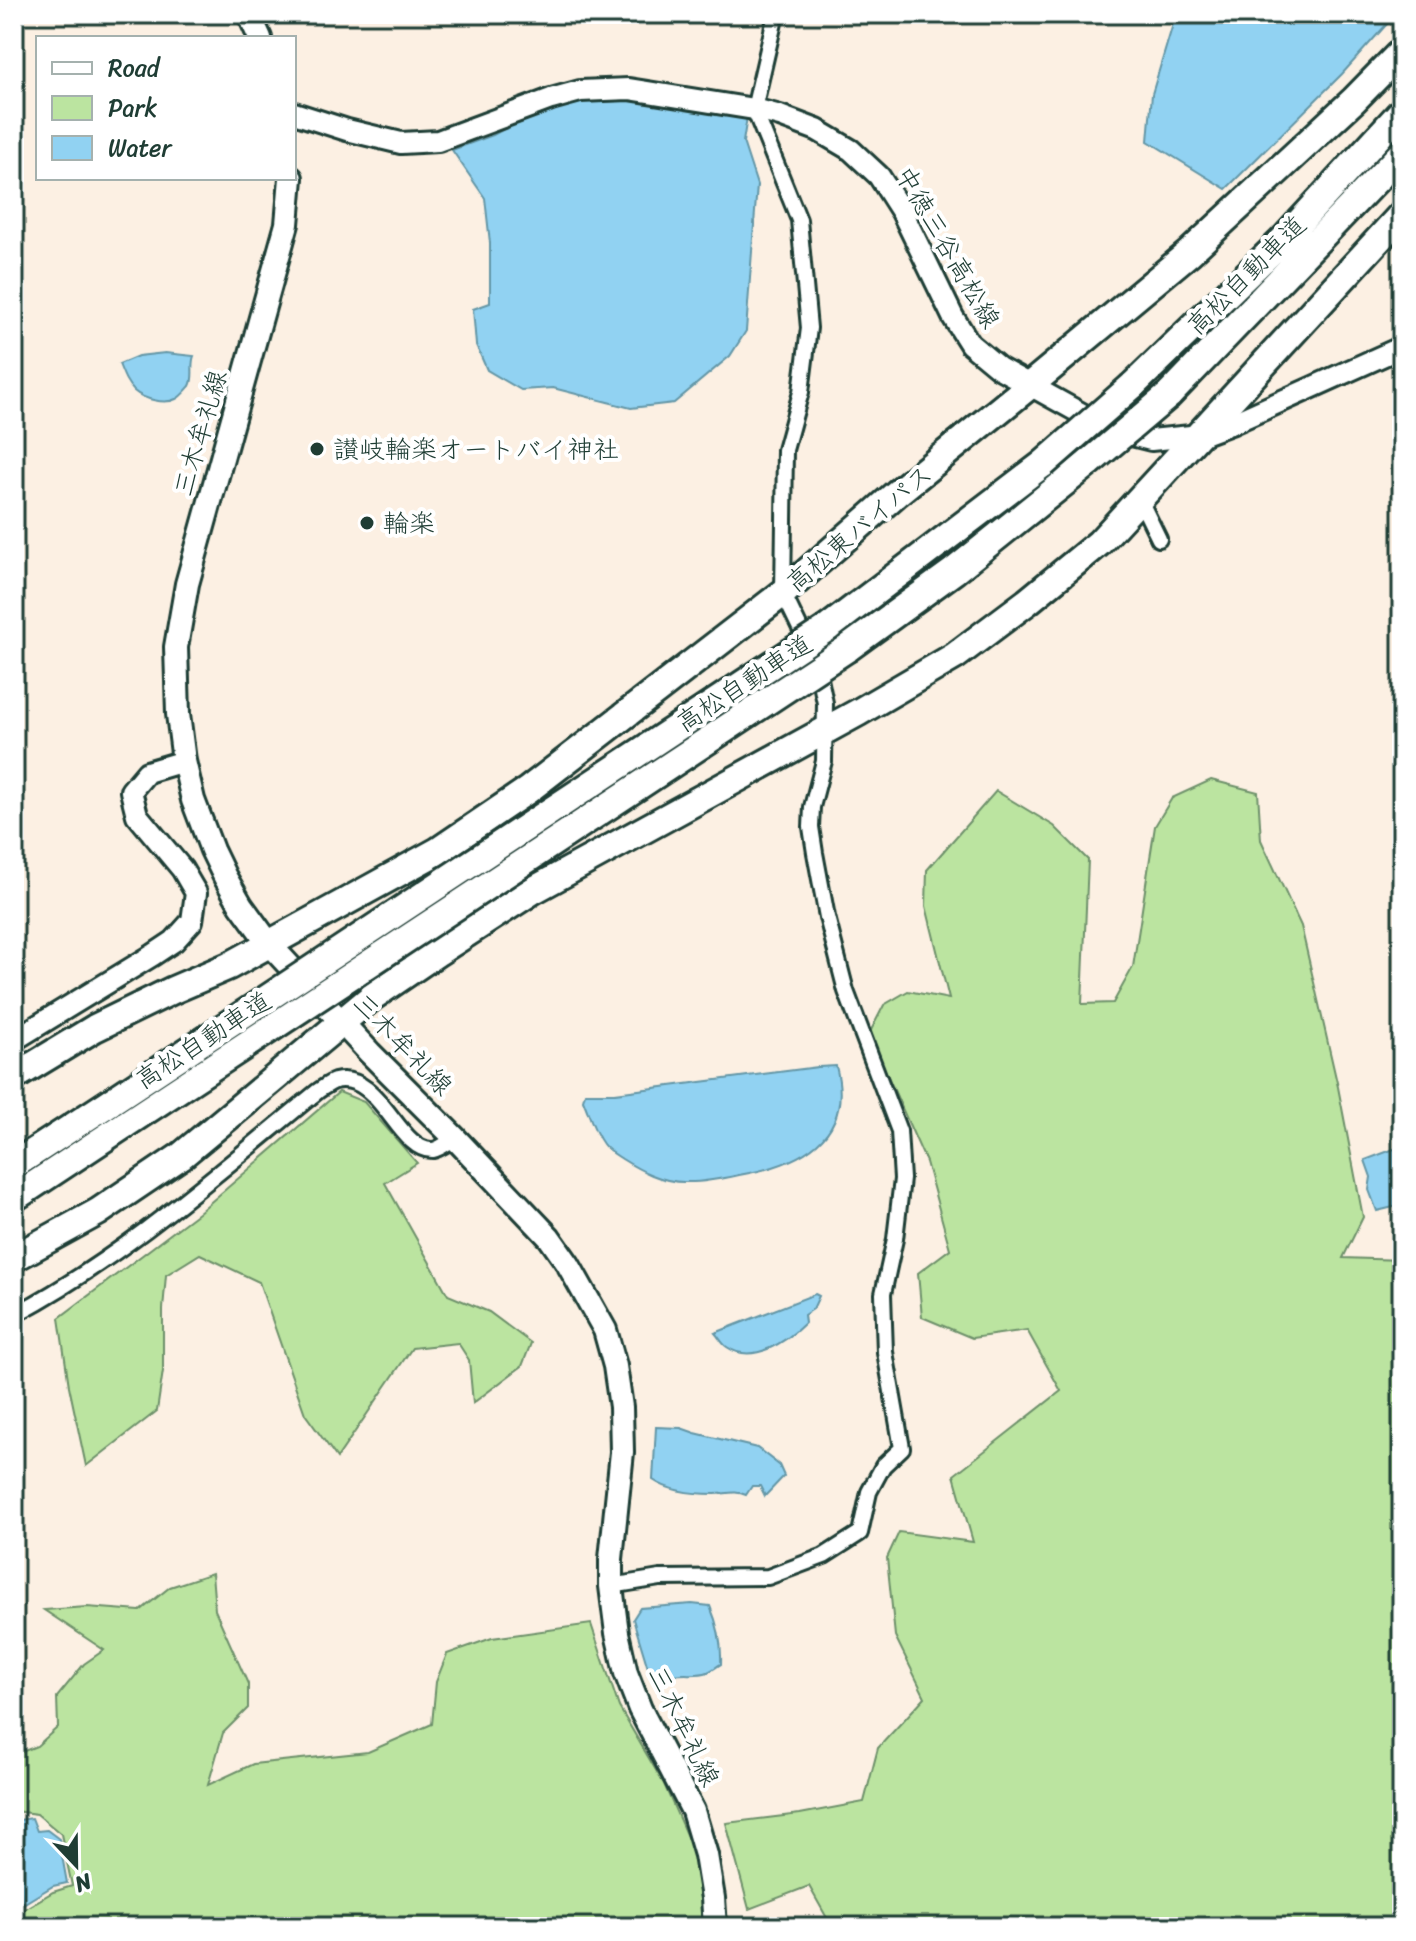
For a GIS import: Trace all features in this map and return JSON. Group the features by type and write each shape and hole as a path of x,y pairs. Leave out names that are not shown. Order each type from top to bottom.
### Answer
{"highway":[{"name":"高松東バイパス","path":"14,1077 95,1028 270,945 438,851 528,790 783,593 897,493 1189,253 1354,100 1402,51"},
{"name":"高松自動車道","path":"14,1165 829,627 1043,464 1132,386 1282,241 1402,111"},
{"name":"高松自動車道","path":"14,1198 848,648 954,571 1169,395 1402,153"},
{"path":"14,1258 98,1212 181,1156 372,997 532,891 955,656 1027,602 1099,543 1402,214"}],"main road":[{"path":"249,14 259,36"},
{"name":"中徳三谷高松線","path":"296,114 401,143 438,141 580,91 629,89 754,109 817,130 851,150 879,176 902,212 953,317 970,344 999,368 1111,430 1151,440 1201,435 1402,347"},
{"name":"三木牟礼線","path":"291,180 287,224 187,584 176,647 178,714 193,800 212,850 241,905 270,945 549,1237 605,1330 615,1366 621,1407 622,1452 611,1559 617,1633 626,1673 640,1709 693,1811 706,1855 715,1927"},
{"path":"14,1040 174,941 192,921 196,893 182,869 137,815 131,791 147,772 184,761"}],"street":[{"path":"611,1586 660,1578 768,1577 824,1556 860,1533 869,1492 883,1466 902,1448 885,1352 883,1294 895,1239 902,1179 899,1131 846,991 827,917 811,827 812,807 824,761 825,703 818,666 783,593 785,450 801,392 809,328 799,220 754,109 776,14"},
{"path":"1140,500 1159,539"},
{"path":"14,1315 116,1252 334,1081 348,1081 365,1087 417,1145 432,1150 455,1138"}],"green space":[{"path":"1211,780 1258,792 1261,840 1301,926 1338,1087 1363,1217 1343,1258 1402,1260 1402,1927 832,1927 809,1886 749,1909 726,1823 864,1802 878,1748 925,1697 895,1636 887,1558 899,1532 973,1542 954,1475 1061,1391 1027,1330 972,1338 922,1317 918,1273 950,1249 926,1162 869,1034 884,1005 908,991 949,999 926,906 927,870 996,791 1054,826 1088,860 1082,1004 1113,1003 1133,967 1155,826 1172,798"},
{"path":"339,1092 364,1102 417,1163 385,1183 448,1295 489,1312 531,1343 522,1366 473,1403 469,1360 458,1343 412,1348 337,1458 305,1414 259,1282 200,1254 166,1275 163,1371 157,1411 86,1466 59,1318 198,1213"},
{"path":"212,1573 215,1610 248,1684 248,1708 223,1733 208,1785 253,1764 368,1752 432,1724 436,1682 447,1654 492,1638 591,1624 619,1707 664,1784 695,1855 704,1927 14,1927 14,1915 53,1892 72,1886 61,1834 37,1814 14,1811 14,1755 37,1746 58,1727 57,1697 84,1664 104,1650 44,1610 87,1607 140,1611 170,1587"}],"water":[{"path":"1176,14 1396,14 1342,74 1226,189 1148,141 1152,94"},
{"path":"629,93 747,117 743,142 757,185 746,331 730,356 674,403 631,408 553,388 521,390 487,370 476,345 473,309 490,303 490,243 485,198 452,150 574,99"},
{"path":"165,353 194,356 190,386 171,401 148,399 138,394 127,382 119,364 138,356"},
{"path":"836,1066 840,1091 837,1112 817,1144 782,1164 712,1180 676,1182 644,1172 622,1159 600,1139 583,1100 585,1093 615,1093"},
{"path":"1402,1146 1402,1205 1377,1211 1369,1190 1371,1177 1365,1160"},
{"path":"815,1294 819,1296 813,1309 804,1315 805,1323 769,1348 758,1352 737,1352 725,1346 715,1333"},
{"path":"656,1427 681,1428 757,1448 779,1465 784,1476 765,1496 760,1486 752,1486 746,1495 734,1492 691,1493 667,1487 653,1480"},
{"path":"692,1604 710,1606 719,1634 721,1664 703,1673 666,1677 659,1692 633,1619 640,1608"},
{"path":"14,1817 19,1820 32,1818 37,1831 47,1830 59,1839 67,1883 53,1886 23,1904 14,1867"}],"place":[{"name":"讃岐輪楽オートバイ神社","path":"317,449"},
{"name":"輪楽","path":"367,523"}]}
